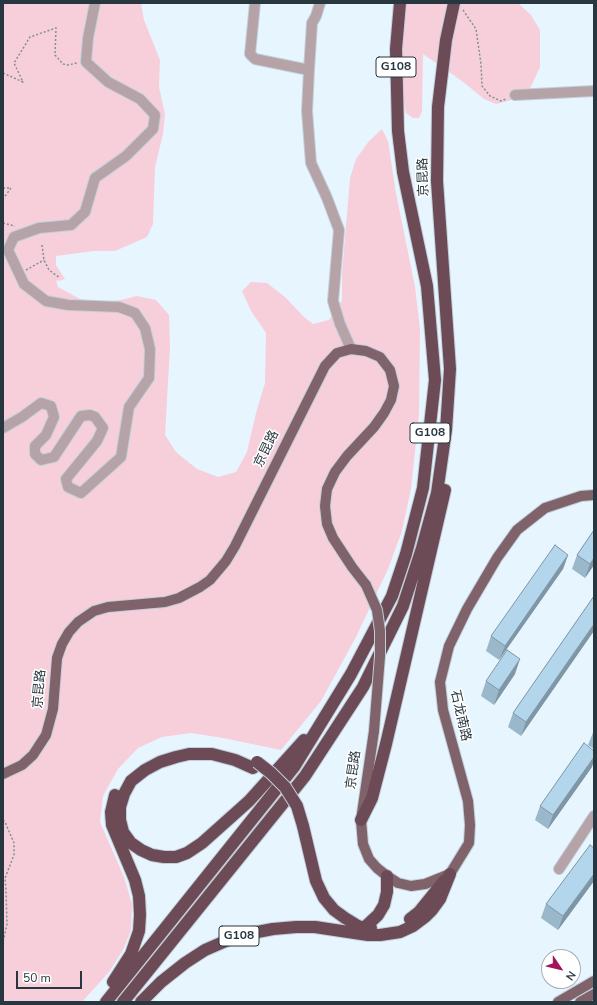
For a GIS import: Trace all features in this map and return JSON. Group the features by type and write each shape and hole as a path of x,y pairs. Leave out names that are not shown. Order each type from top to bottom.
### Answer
{"highway":[{"name":"京昆路","path":"106,1002 294,767 351,674 392,596 406,554 424,488 436,380 427,286 403,172 398,131 396,48 400,3"},
{"name":"京昆路","path":"123,1002 305,776 362,687 403,606 422,548 437,493 446,430 450,369 437,181 438,107 440,78 446,40 458,6"},
{"path":"361,820 372,798 386,744 444,495 451,450 446,430"},
{"path":"255,765 212,754 189,754 160,762 145,770 131,782 124,794 120,807 120,820 123,832 131,843 152,855 176,857 187,853 202,843 249,801 325,717"},
{"path":"101,1002 131,954 139,931 140,915 139,896 135,880 112,825 111,812 116,791 126,777 139,765 156,755 188,747 213,748 238,753 255,765 271,773 285,787 297,806 300,826 316,882 324,898 334,910 358,926 361,931 368,935 400,932 413,926 425,917 440,899 450,874"},
{"path":"361,931 378,915 384,905 387,892 387,876"},
{"name":"G108","path":"141,1002 161,982 185,962 205,950 228,940 273,929 296,927 361,931"}],"main road":[{"name":"京昆路","path":"3,774 22,765 37,750 46,735 54,709 57,658 62,644 69,632 78,622 94,611 108,607 165,602 178,598 210,580 226,561 235,546 326,366 338,353 351,349 366,351 380,357 390,370 394,386 391,400 384,413 374,427 347,456 335,472 327,489 324,506 327,524 332,538 352,568 366,585 377,610 380,631 380,656 374,731 361,820"},
{"name":"石龙南路","path":"450,874 469,843 470,825 468,801 443,710 440,682 449,646 470,603 497,558 517,530 545,508 581,496 594,495"},
{"path":"361,820 363,844 369,859 377,868 398,883 411,886 425,884 450,874"},
{"path":"558,1002 594,981"},
{"path":"580,1002 594,994"}],"street":[{"path":"3,428 22,417 41,403 51,406 54,417 46,435 35,446 35,454 41,460 54,457 81,416 90,415 95,417 103,428 97,441 66,479 68,487 81,493 121,457 129,407 149,378 150,349 145,328 135,313 119,307 68,305 46,300 24,284 8,250 14,237 39,228 71,225 85,212 95,178 126,156 153,130 154,115 140,99 108,82 86,62 88,38 95,3"},
{"path":"255,3 250,54 255,59 309,70"},
{"path":"320,3 312,23 309,70 307,111 311,163 327,198 339,230 333,301 340,324 351,349"},
{"path":"515,95 594,91"},
{"path":"559,869 594,816"}],"path":[{"path":"458,6 476,29 481,64 482,86 490,96 501,101 515,95"},
{"path":"3,73 23,82 14,63 30,37 56,28 55,55 63,64 68,65 86,62"},
{"path":"3,188 11,188 3,199"},
{"path":"42,245 44,260 49,270 60,278"},
{"path":"20,274 44,260"},
{"path":"3,820 14,843 14,855 5,878 8,924 3,942"}],"shaded area":[{"path":"3,3 141,3 144,20 160,60 159,87 165,114 163,134 155,167 153,224 147,237 115,251 94,251 56,256 56,265 65,279 59,281 56,280 58,287 80,299 103,302 137,296 156,300 169,315 170,347 165,435 176,452 197,469 218,477 236,472 247,452 265,383 266,333 251,311 242,291 251,282 267,283 285,297 304,317 313,324 329,320 342,300 342,273 350,178 356,159 369,141 382,129 388,141 396,193 415,287 420,329 419,414 411,489 402,531 388,569 356,637 321,701 281,750 191,733 162,737 138,748 118,769 103,796 100,822 124,877 132,904 131,930 123,950 109,972 82,1002 3,1002"},
{"path":"405,3 518,3 531,15 540,30 540,67 528,93 519,98 496,104 484,99 462,81 423,54 422,111 419,118 413,118 406,113 401,67"}],"building":[{"path":"594,530 594,558 590,564 577,555"},
{"path":"555,545 568,555 505,646 491,636"},
{"path":"594,596 594,624 526,722 513,713"},
{"path":"507,650 520,659 499,690 486,681"},
{"path":"584,743 594,751 594,757 553,815 540,806"},
{"path":"590,845 594,848 594,874 563,916 546,904"}]}
